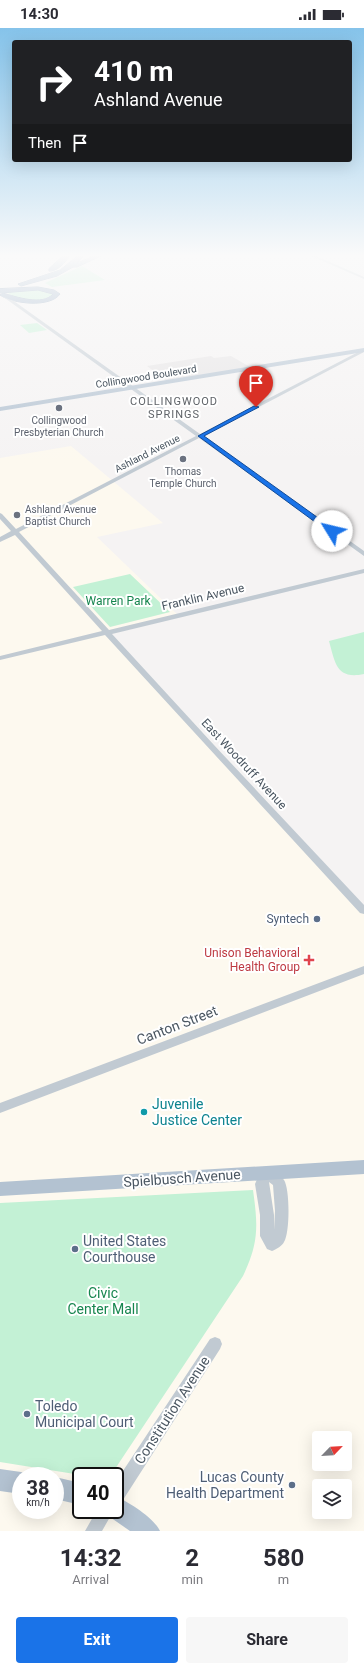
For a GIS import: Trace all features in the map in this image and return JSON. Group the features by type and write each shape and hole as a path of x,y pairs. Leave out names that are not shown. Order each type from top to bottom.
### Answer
{"main road":[{"name":"Collingwood Boulevard","path":"318,358 364,351"},
{"name":"Collingwood Boulevard","path":"0,409 364,351"},
{"name":"Spielbusch Avenue","path":"0,1189 364,1167"},
{"path":"0,1480 12,1482"},
{"path":"124,1513 149,1531"}],"street":[{"path":"46,325 364,554"},
{"name":"Ashland Avenue","path":"0,540 364,351"},
{"name":"Ashland Avenue","path":"345,361 356,353"},
{"name":"East Woodruff Avenue","path":"0,515 364,911"},
{"name":"Franklin Avenue","path":"0,658 364,571"},
{"name":"Canton Street","path":"0,1108 364,970"},
{"name":"Constitution Avenue","path":"124,1483 215,1344"},
{"path":"93,1531 100,1519"}],"shaded area":[{"path":"211,356 214,358 231,356 250,367 167,381 147,366"},
{"path":"71,446 163,523 97,537 180,617 111,634 364,906 364,1531 0,1531 0,458"}],"green space":[{"path":"20,325 40,325 47,330 29,333"},
{"name":"Warren Park","path":"130,574 170,612 110,627 73,587"},
{"path":"364,632 364,674 355,675 342,672 335,662 329,641"},
{"name":"Civic Center Mall","path":"253,1190 256,1214 255,1243 243,1276 116,1467 72,1467 72,1474 64,1472 64,1467 31,1467 0,1462 0,1203"}],"place":[{"name":"Collingwood Presbyterian Church","path":"59,408"},
{"name":"Thomas Temple Church","path":"183,459"},
{"name":"Ashland Avenue Baptist Church","path":"17,515"},
{"name":"Syntech","path":"317,919"},
{"name":"Unison Behavioral Health Group","path":"309,960"},
{"name":"Juvenile Justice Center","path":"144,1112"},
{"name":"United States Courthouse","path":"75,1249"},
{"name":"Toledo Municipal Court","path":"27,1414"},
{"name":"Lucas County Health Department","path":"292,1485"}],"district":[{"name":"COLLINGWOOD SPRINGS","path":"174,407"}],"route":[{"path":"256,407 200,436 332,531"}]}
